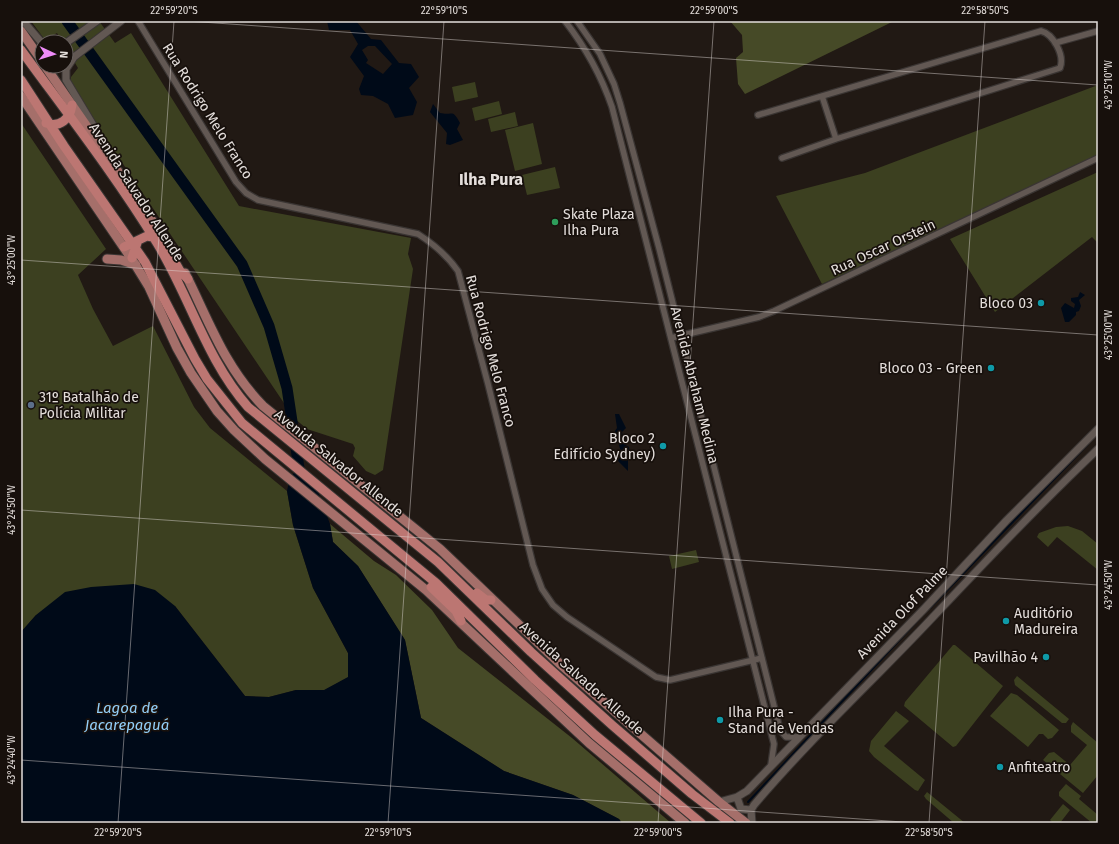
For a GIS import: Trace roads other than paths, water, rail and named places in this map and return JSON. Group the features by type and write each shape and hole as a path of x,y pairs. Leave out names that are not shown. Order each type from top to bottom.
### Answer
{"highway":[{"name":"Avenida Salvador Allende","path":"21,50 70,115 145,224 174,275 214,358 231,388 265,422 438,562 531,652 612,725 692,794 730,823"},
{"path":"21,80 131,250 150,269 194,359 207,379 242,423 436,583 535,680 595,735 701,823"},
{"path":"21,90 42,121 51,125 61,123 70,115 72,104"},
{"path":"131,250 144,230 145,224"},
{"path":"131,250 141,239 152,236 161,240 180,271 188,279"},
{"path":"375,510 381,511 486,600 491,600"},
{"path":"402,554 412,568 456,611 461,621"}],"main road":[{"path":"21,30 34,49"},
{"name":"Avenida Salvador Allende","path":"51,74 165,239 188,279 229,364 239,379 263,406 440,550 559,663 719,802 746,823"},
{"path":"21,96 131,250 177,348 191,373 217,411 234,430 265,459 426,590 461,621 589,743 685,823"},
{"path":"107,259 126,262 131,250"}],"street":[{"path":"23,21 34,34"},
{"path":"74,37 97,21"},
{"path":"97,140 96,130 66,80 66,69 72,59 121,21"},
{"name":"Rua Rodrigo Melo Franco","path":"138,21 236,182 246,193 258,200 418,234 448,256 458,271 533,565 542,589 553,605 567,617 660,679 670,680 762,658"},
{"name":"Avenida Abraham Medina","path":"565,21 581,40 595,64 612,107 774,744 774,753 771,765"},
{"name":"Avenida Abraham Medina","path":"577,21 600,54 614,84 681,335 780,730 786,737 800,737"},
{"path":"758,115 1041,31 1049,34 1055,43 1061,62 1060,68 836,139 782,158"},
{"path":"1055,43 1098,31"},
{"path":"822,96 836,139"},
{"path":"623,151 628,154 632,150"},
{"name":"Rua Oscar Orstein","path":"671,338 759,317 774,311 1098,158"},
{"path":"627,164 631,160 636,162"},
{"name":"Avenida Olof Palme","path":"719,802 737,798 747,791 1006,521 1098,429"},
{"name":"Avenida Olof Palme","path":"751,810 793,759 933,618 1020,526 1098,449"},
{"path":"710,492 716,493 720,489"},
{"path":"713,505 717,502 724,503"},
{"path":"725,554 736,551"},
{"path":"737,798 742,809 751,810 752,823"}],"water":[{"path":"327,21 356,21 371,39 381,40 399,63 411,64 419,77 409,88 417,102 413,115 395,118 388,104 373,96 361,95 359,89 364,76 350,57 358,44 350,30 329,30","holes":["368,46 375,46 392,64 383,74 366,63 368,60 362,50"]},
{"path":"433,104 440,113 454,114 460,123 457,129 463,140 450,145 446,144 447,133 430,112"},
{"path":"1080,292 1085,295 1079,300 1081,306 1079,311 1076,312 1076,315 1069,322 1065,322 1061,308 1065,303 1074,308 1075,304 1071,301 1071,298 1078,297"},
{"path":"615,414 619,414 626,428 622,432 624,444 629,447 630,454 628,457 628,471 618,461 621,452 615,431 617,428"},
{"name":"Lagoa de Jacarepaguá","path":"299,468 317,489 330,524 333,542 358,566 405,640 421,718 504,771 573,795 619,819 622,823 21,823 21,632 36,615 65,592 91,587 134,584 155,590 175,606 245,696 269,697 296,690 324,690 348,677 348,653 313,588 293,525 287,491 290,477"}],"waterway":[{"path":"67,21 242,264 269,326 287,388 299,468"},
{"path":"930,608 1088,444"},
{"path":"748,802 919,619"}],"place":[{"name":"Skate Plaza Ilha Pura","path":"555,222"},
{"name":"Bloco 03","path":"1041,303"},
{"name":"Bloco 03 - Green","path":"991,368"},
{"name":"31º Batalhão de Polícia Militar","path":"31,405"},
{"name":"Bloco 2 Edifício Sydney)","path":"663,446"},
{"name":"Auditório Madureira","path":"1006,621"},
{"name":"Pavilhão 4","path":"1046,657"},
{"name":"Ilha Pura - Stand de Vendas","path":"720,720"},
{"name":"Anfiteatro","path":"1000,767"}],"district":[{"name":"Ilha Pura","path":"491,179"}]}
